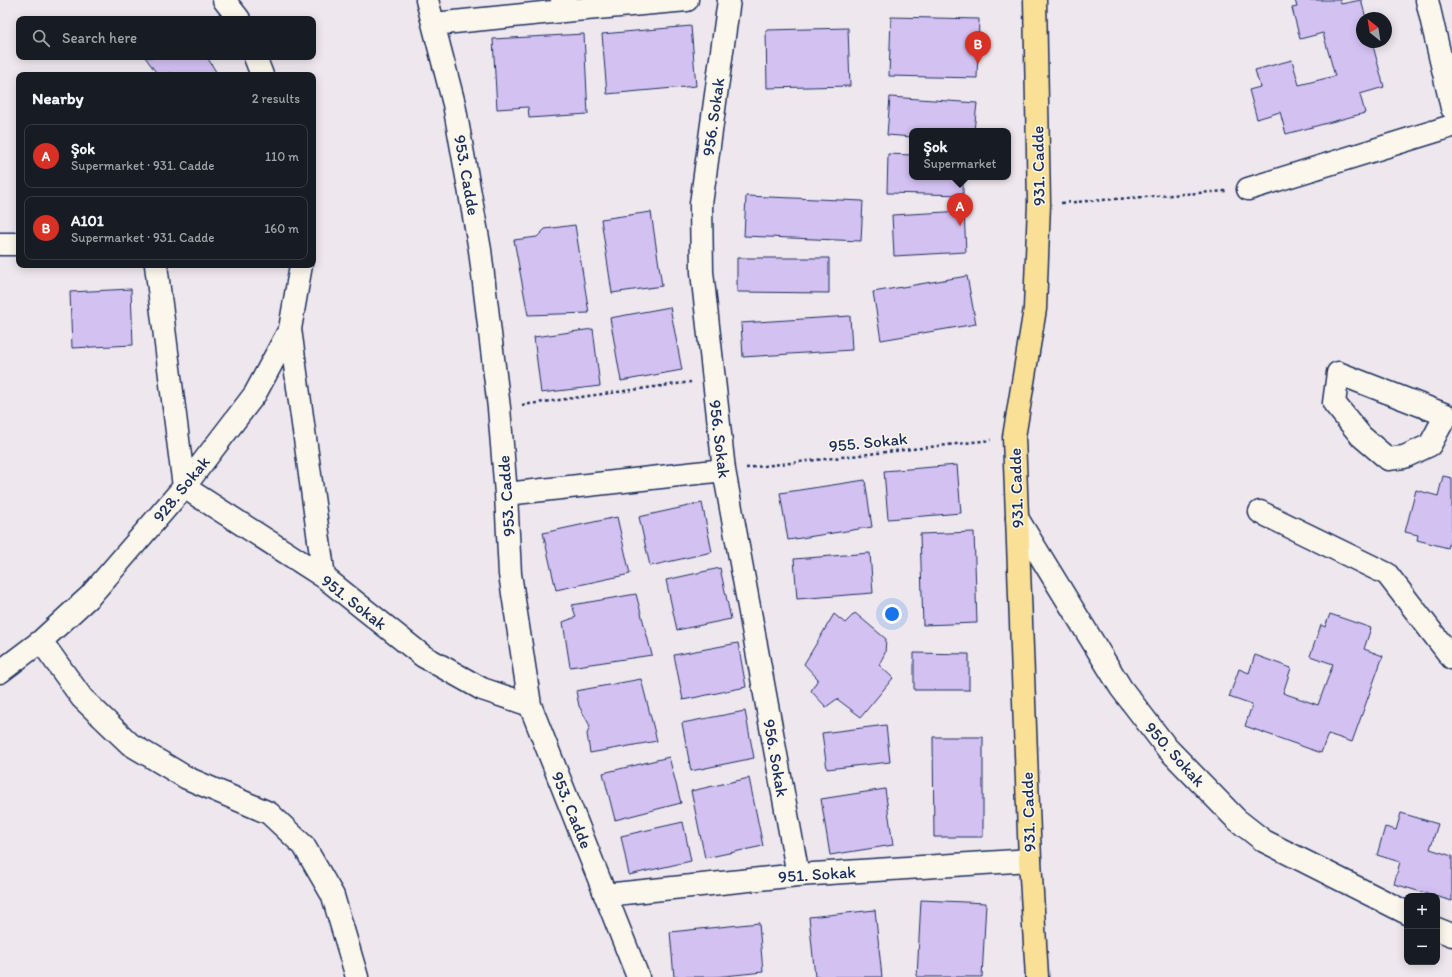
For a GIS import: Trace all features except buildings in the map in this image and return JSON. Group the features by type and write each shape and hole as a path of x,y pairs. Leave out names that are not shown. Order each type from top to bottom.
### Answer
{"main road":[{"name":"931. Cadde","path":"1035,0 1039,204 1035,309 1014,437 1030,860 1037,977"}],"street":[{"path":"224,0 237,16"},
{"name":"953. Cadde","path":"427,0 454,104 480,250 499,408 506,494 510,574 530,704 638,977"},
{"path":"434,24 562,5 687,0"},
{"name":"956. Sokak","path":"729,0 701,204 702,272 724,470 798,875"},
{"path":"1427,0 1452,108"},
{"path":"256,60 261,72"},
{"path":"1248,189 1452,126"},
{"path":"0,244 16,244"},
{"path":"156,268 184,488"},
{"name":"928. Sokak","path":"0,672 41,641 90,596 184,488 255,394 290,329 300,268"},
{"path":"290,329 324,577"},
{"path":"1338,373 1382,390 1449,416 1430,445 1404,457 1388,459 1361,436 1334,403 1338,373"},
{"path":"506,494 724,470"},
{"name":"951. Sokak","path":"184,488 324,577 423,656 482,689 530,704"},
{"path":"1260,512 1387,574 1452,658"},
{"name":"950. Sokak","path":"1017,518 1121,688 1167,748 1236,819 1264,841 1404,911"},
{"path":"41,641 82,698 130,744 187,778 269,813 304,846 333,896 357,977"},
{"name":"951. Sokak","path":"605,895 798,875 1030,860"},
{"path":"1440,930 1452,935"}],"path":[{"path":"1039,204 1248,189"},
{"path":"499,408 713,379"},
{"name":"955. Sokak","path":"724,470 1014,437"}],"place":[{"name":"A101","path":"978,64"},
{"name":"Şok","path":"960,226"}]}
